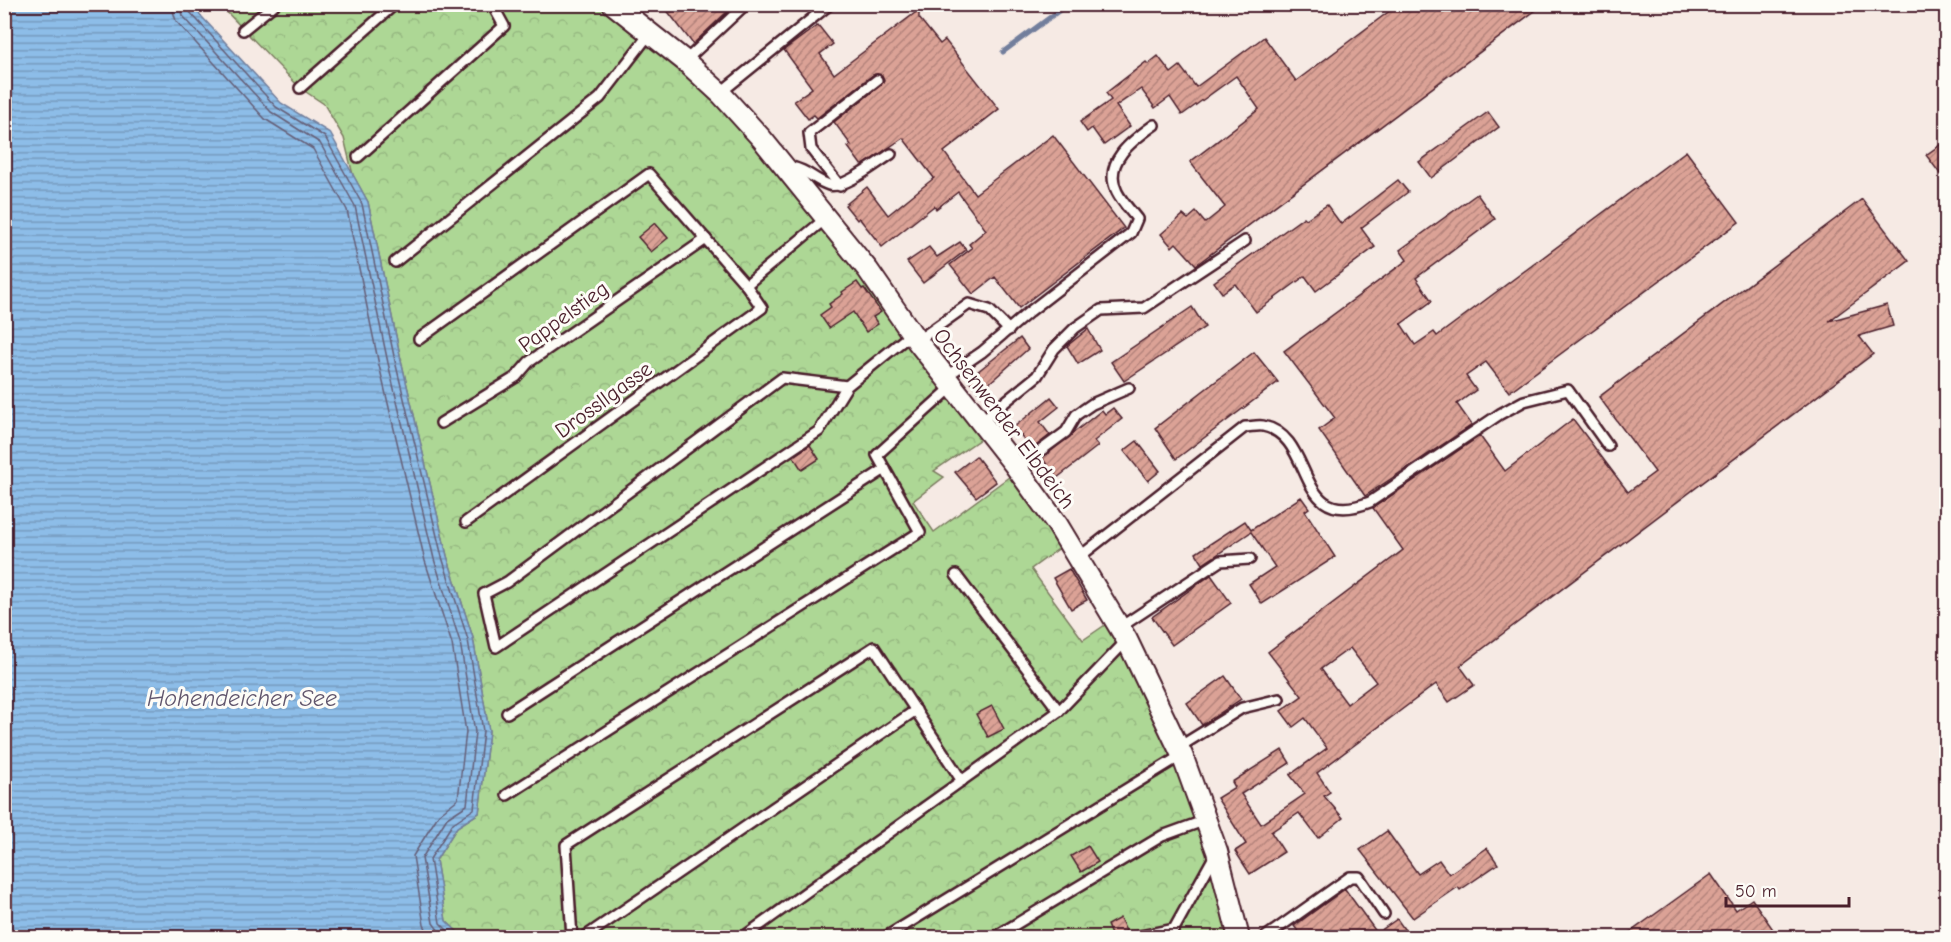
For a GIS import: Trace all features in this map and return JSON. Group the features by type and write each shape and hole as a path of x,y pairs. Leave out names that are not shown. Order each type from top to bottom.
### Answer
{"street":[{"name":"Ochsenwerder Elbdeich","path":"613,4 685,61 720,93 783,165 868,270 914,338 1017,468 1078,558 1123,634 1181,751 1217,851 1239,938"}],"lane":[{"path":"243,30 275,4"},
{"path":"300,88 394,4"},
{"path":"358,157 504,27 492,4"},
{"path":"685,61 746,4"},
{"path":"720,93 830,4"},
{"path":"395,262 600,98 650,33"},
{"path":"840,186 811,149 809,133 821,121 878,80"},
{"path":"507,795 920,532 878,455 948,383 1009,330 1131,233 1137,219 1117,192 1114,177 1124,147 1154,125"},
{"path":"783,165 803,169 829,185 840,186 891,154"},
{"path":"419,339 649,174 746,285 825,219"},
{"name":"Pappelstieg","path":"441,423 516,377 529,362 706,239"},
{"path":"980,422 1037,376 1054,348 1075,328 1101,310 1122,307 1143,308 1245,241"},
{"name":"Drossllgasse","path":"466,522 762,308 746,285"},
{"path":"847,386 782,378 507,582 484,594 496,647 819,431 847,386 914,338 969,304 989,310 1009,330"},
{"path":"1017,468 1066,432 1076,415 1092,404 1129,388"},
{"path":"1078,558 1245,427 1262,426 1278,432 1292,450 1318,498 1334,508 1353,508 1370,502 1500,414 1524,401 1568,390 1608,446"},
{"path":"507,713 885,469"},
{"path":"742,938 1059,711 1123,634 1220,561 1250,560"},
{"path":"956,575 1059,711"},
{"path":"572,938 566,845 874,647 962,781"},
{"path":"884,938 1181,751 1242,708 1279,699"},
{"path":"583,938 916,710"},
{"path":"993,938 1162,836 1206,820"},
{"path":"1130,938 1174,929 1217,851"},
{"path":"1264,938 1350,877 1359,877 1384,915"}],"green space":[{"path":"220,5 601,5 663,53 724,107 835,241 983,437 934,471 944,477 913,501 934,532 1013,474 1061,547 1031,569 1083,640 1108,623 1166,734 1193,802 1232,937 463,937 446,921 436,860 457,827 479,813 489,731 473,638 447,556 401,360 368,202 353,175 344,138 324,104 300,88"}],"water":[{"name":"Hohendeicher See","path":"5,4 191,5 281,103 330,133 368,202 401,360 447,556 473,638 489,731 479,813 457,827 436,860 446,921 463,937 5,937"}],"building":[{"path":"662,4 723,4 728,11 693,44"},
{"path":"1399,4 1544,4 1196,265 1176,243 1172,247 1161,234 1183,215 1188,219 1196,212 1205,223 1225,207 1190,162 1259,109 1236,76 1182,115 1170,97 1155,108 1141,89 1116,106 1130,126 1104,145 1092,128 1087,132 1080,122 1111,100 1106,93 1146,62 1148,64 1158,56 1171,73 1180,66 1196,87 1264,37 1296,81"},
{"path":"919,10 919,18 940,44 945,40 999,109 944,152 975,194 1053,135 1124,228 1019,308 995,277 973,294 950,265 972,248 969,244 986,230 958,192 936,209 934,206 882,247 859,218 857,220 845,205 867,187 888,215 934,178 903,138 862,166 848,147 851,145 834,122 881,85 884,80 882,75 873,75 817,118 814,115 808,119 794,101 812,88 784,50 818,25 833,44 820,54 834,74"},
{"path":"1488,112 1499,127 1431,178 1419,162"},
{"path":"1947,140 1947,183 1926,155"},
{"path":"1686,151 1739,222 1509,392 1486,362 1466,376 1476,390 1457,404 1472,425 1365,496 1319,430 1335,418 1284,351 1407,260 1400,250 1477,194 1495,219 1416,278 1432,301 1401,324 1415,345 1434,332 1437,336"},
{"path":"1398,180 1408,192 1361,228 1375,247 1316,291 1305,276 1256,312 1235,284 1222,293 1214,282 1304,217 1306,219 1327,205 1341,224"},
{"path":"1862,199 1909,261 1829,321 1887,305 1893,326 1859,336 1873,354 1460,666 1474,685 1449,702 1436,684 1317,773 1330,792 1324,796 1343,818 1318,838 1299,813 1271,832 1284,852 1250,874 1235,851 1246,844 1217,798 1235,787 1232,782 1282,750 1290,763 1241,794 1261,824 1305,794 1290,775 1327,748 1305,718 1293,727 1281,711 1302,696 1268,652 1403,550 1373,508 1480,436 1505,471 1573,419 1628,492 1655,472 1599,397","holes":["1350,648 1376,682 1347,704 1321,669"]},
{"path":"655,223 668,238 651,252 638,237"},
{"path":"960,242 966,250 923,283 907,262 929,247 937,257"},
{"path":"857,282 881,312 873,317 878,324 866,332 853,312 829,328 820,315 831,307 829,304 843,294 842,292"},
{"path":"1192,307 1205,327 1124,381 1111,362"},
{"path":"1088,329 1100,350 1078,364 1067,346"},
{"path":"1020,338 1028,349 979,392 968,379"},
{"path":"1254,352 1278,382 1176,459 1155,428"},
{"path":"1051,397 1059,407 1040,422 1050,435 1032,449 1014,427"},
{"path":"1113,408 1122,419 1094,441 1098,446 1057,478 1042,458 1102,410 1105,414"},
{"path":"1137,441 1160,471 1148,481 1124,451"},
{"path":"810,445 819,459 802,470 793,456"},
{"path":"976,456 996,482 976,497 955,472"},
{"path":"1301,497 1309,508 1305,511 1335,557 1262,604 1249,584 1275,567 1251,532 1203,564 1196,553 1245,521 1251,530"},
{"path":"1069,569 1087,600 1071,609 1053,578"},
{"path":"1211,575 1231,603 1172,645 1152,617"},
{"path":"1225,676 1241,699 1202,725 1187,703"},
{"path":"992,706 1004,729 988,737 976,714"},
{"path":"1387,831 1418,874 1439,860 1449,874 1487,848 1498,864 1460,890 1458,887 1413,918 1360,850"},
{"path":"1088,846 1098,862 1081,872 1071,856"},
{"path":"1711,874 1736,910 1752,899 1779,938 1622,938"},
{"path":"1345,889 1377,933 1397,919 1407,933 1400,938 1303,938 1294,926"},
{"path":"1120,918 1126,931 1112,937 1107,925"}],"waterway":[{"path":"1003,52 1068,4"}]}
